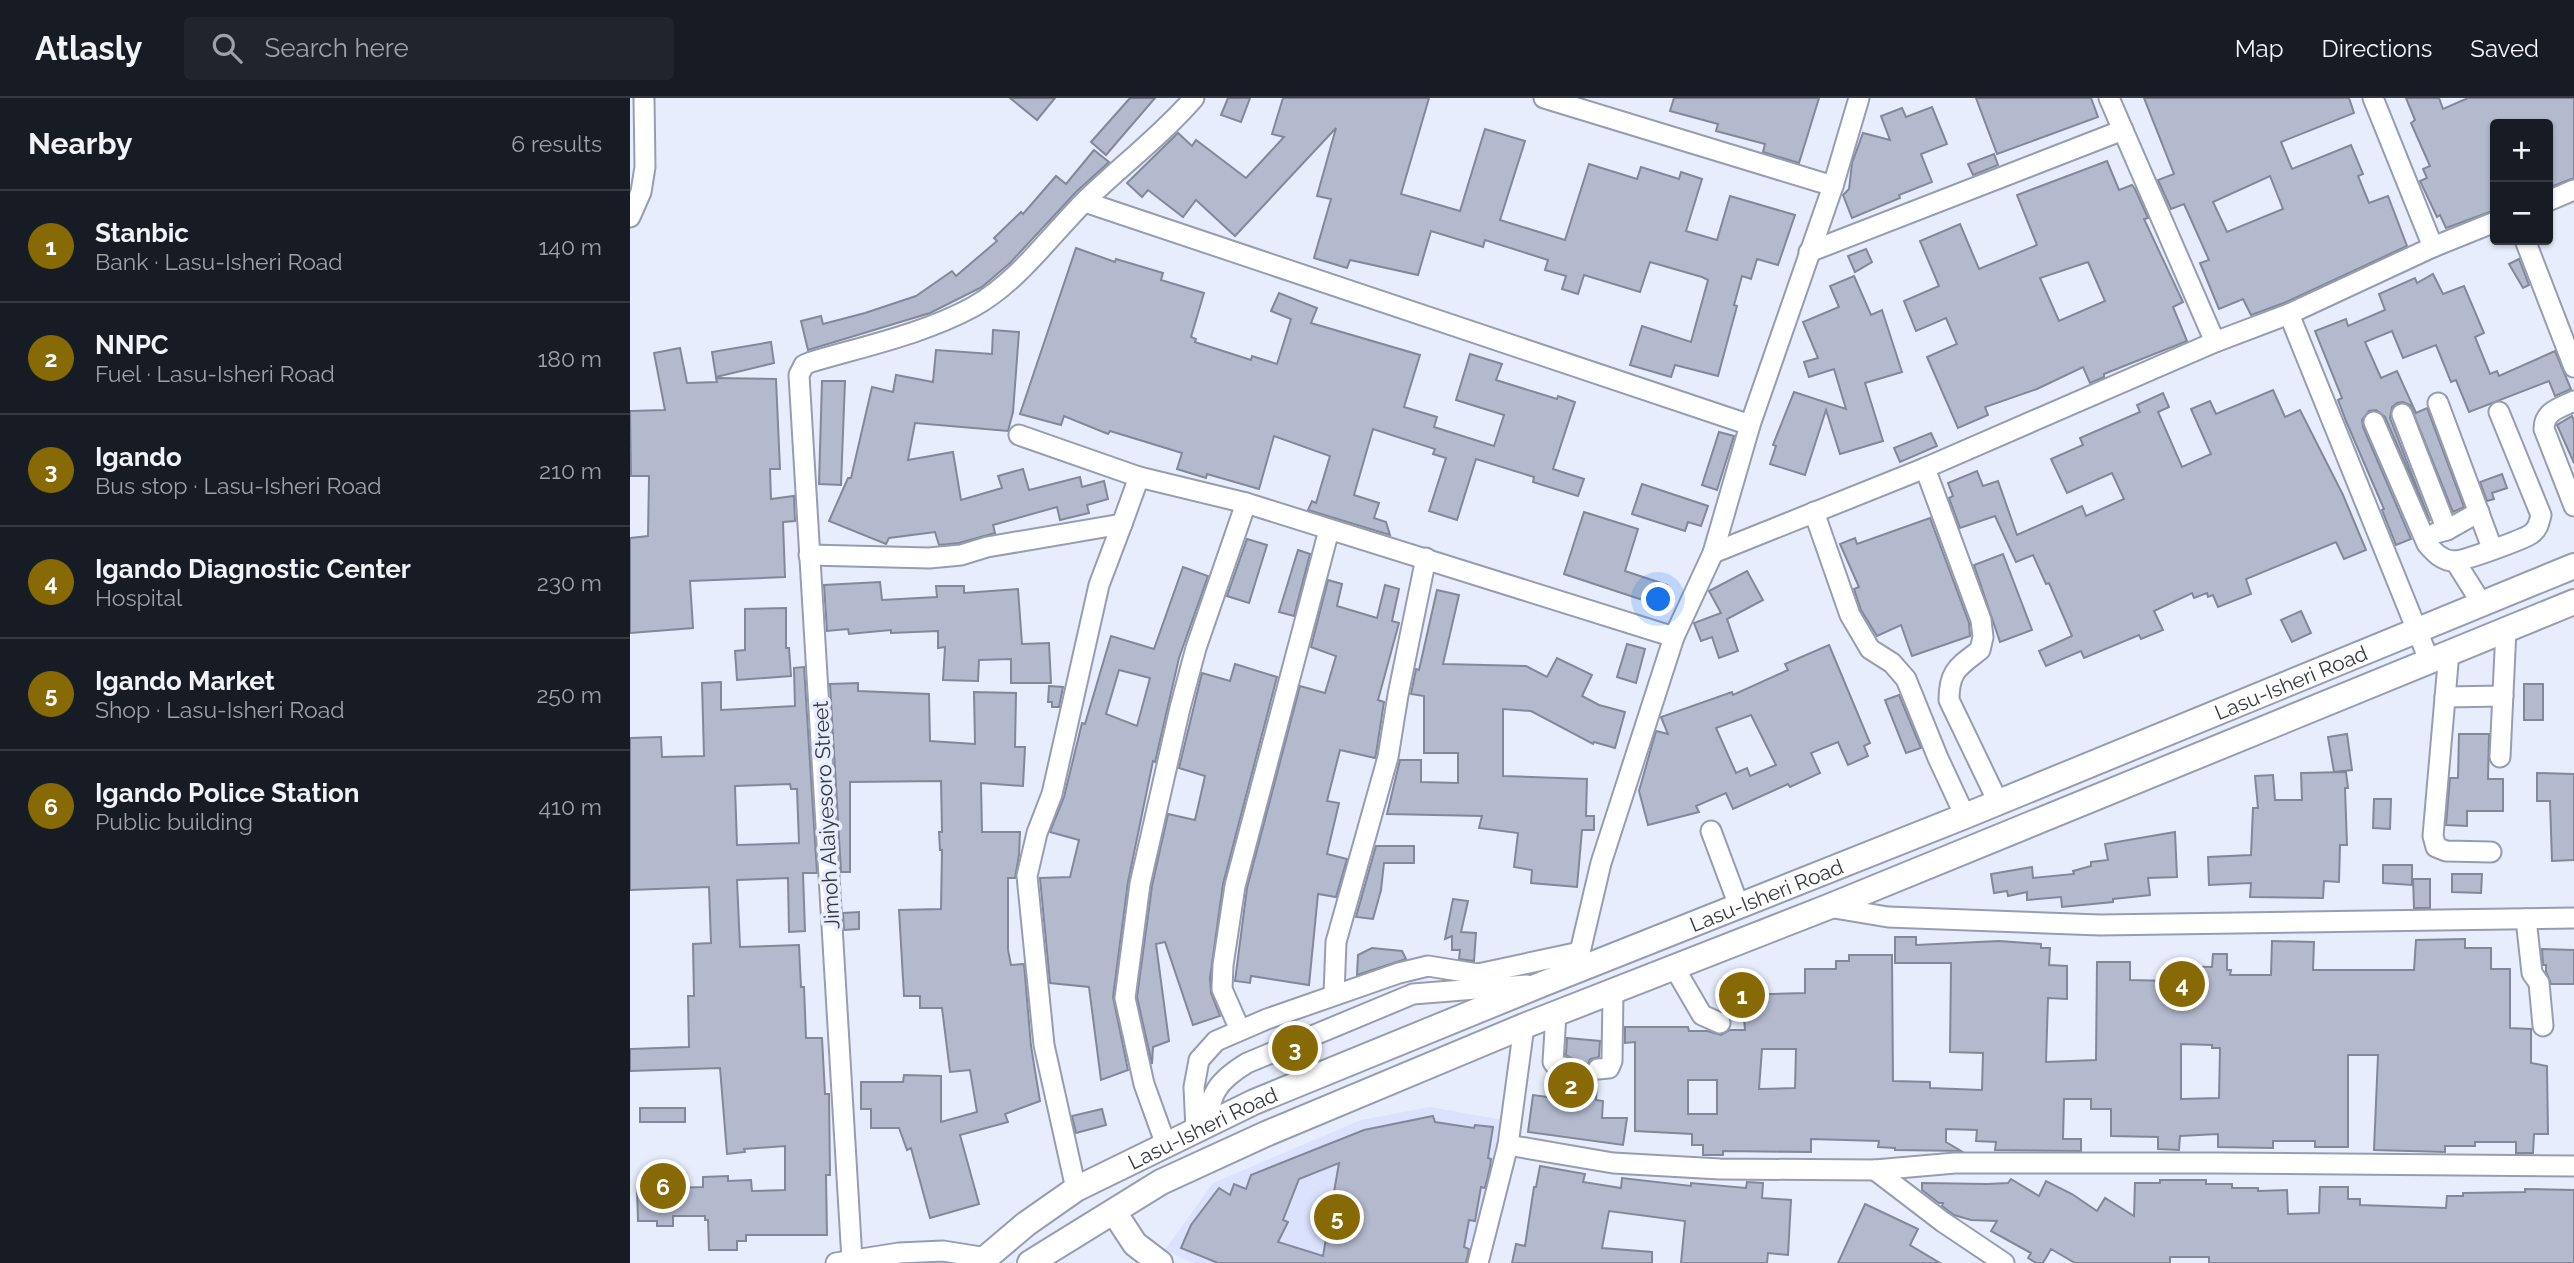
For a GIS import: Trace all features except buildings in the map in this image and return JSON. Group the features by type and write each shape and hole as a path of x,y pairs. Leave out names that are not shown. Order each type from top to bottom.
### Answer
{"main road":[{"name":"Lasu-Isheri Road","path":"984,1261 1026,1224 1076,1189 1254,1102 1545,983 1581,961 1739,906 2574,566"},
{"name":"Lasu-Isheri Road","path":"1035,1260 1161,1182 1268,1133 1524,1026 1828,908 2574,602"},
{"path":"1114,1212 1135,1244 1160,1263"},
{"path":"1035,1260 1066,1263"}],"street":[{"path":"630,217 641,192 645,167 644,98"},
{"path":"1194,98 1173,121 1085,202 1750,425"},
{"path":"1544,98 1833,186"},
{"path":"1200,1129 1194,1087 1199,1060 1216,1041 1240,1030 1334,994 1428,966 1478,974 1581,961 1601,863 1674,637 1713,553 1750,425 1833,186 1859,98"},
{"path":"2109,98 2216,342"},
{"path":"2373,98 2433,247"},
{"path":"1809,252 2123,130"},
{"path":"2553,199 2574,190"},
{"name":"Jimoh Alaiyesoro Street","path":"844,1262 799,382 801,369 811,362 920,330 974,306 1015,276 1085,202"},
{"path":"1713,553 1925,468 2490,224"},
{"path":"2527,245 2574,367"},
{"path":"2289,313 2416,631 2439,656 2445,697 2433,836 2436,847 2446,851 2491,852"},
{"path":"2574,401 2549,413 2544,421 2544,429 2574,506"},
{"path":"2438,403 2492,548"},
{"path":"2374,422 2424,537 2438,556 2455,561 2533,533 2539,525 2540,515 2499,412"},
{"path":"2402,414 2447,530"},
{"path":"1018,435 1139,477 1245,503 1674,637"},
{"path":"1925,468 1981,620 1983,637 1980,650 1955,669 1949,683 1949,700 1998,802"},
{"path":"1076,1189 1044,1045 1027,876 1037,832 1052,794 1099,584 1139,477"},
{"path":"1166,1145 1144,1084 1125,998 1140,884 1180,708 1196,648 1245,503"},
{"path":"1814,512 1850,615 1870,649 1892,663 1906,679 1965,816"},
{"path":"2424,537 2447,530 2479,512"},
{"path":"808,555 929,558 961,555 987,547 1122,524"},
{"path":"1240,1030 1222,989 1235,886 1329,530"},
{"path":"1334,994 1336,942 1388,757 1426,558"},
{"path":"2455,561 2482,604"},
{"path":"2500,757 2506,629"},
{"path":"2445,697 2503,696"},
{"path":"1711,831 1739,906"},
{"path":"1828,908 1888,917 2100,925 2574,918"},
{"path":"2526,919 2532,973 2539,983 2543,1026"},
{"path":"1674,967 1702,1015 1720,1023"},
{"path":"1200,1129 1210,1101 1224,1077 1247,1063 1413,994 1545,983"},
{"path":"1598,1069 1609,1068 1612,1061 1613,992"},
{"path":"1556,1014 1553,1062 1557,1067 1565,1067"},
{"path":"1478,1263 1508,1145 1524,1026"},
{"path":"1508,1145 1612,1163 1720,1169 1875,1170 1955,1163 2574,1166"},
{"path":"1875,1170 1943,1222 2004,1263"},
{"path":"844,1262 899,1253 943,1251 984,1261"}],"shaded area":[{"path":"1430,1107 1509,1121 1472,1263 1193,1263 1165,1250 1213,1183 1361,1120"}],"tunnel":[{"path":"1565,1067 1598,1069"}],"place":[{"name":"Igando Diagnostic Center","path":"2182,984"},
{"name":"Stanbic","path":"1742,995"},
{"name":"Igando","path":"1295,1048"},
{"name":"NNPC","path":"1571,1085"},
{"name":"Igando Police Station","path":"663,1186"},
{"name":"Igando Market","path":"1337,1217"}]}
